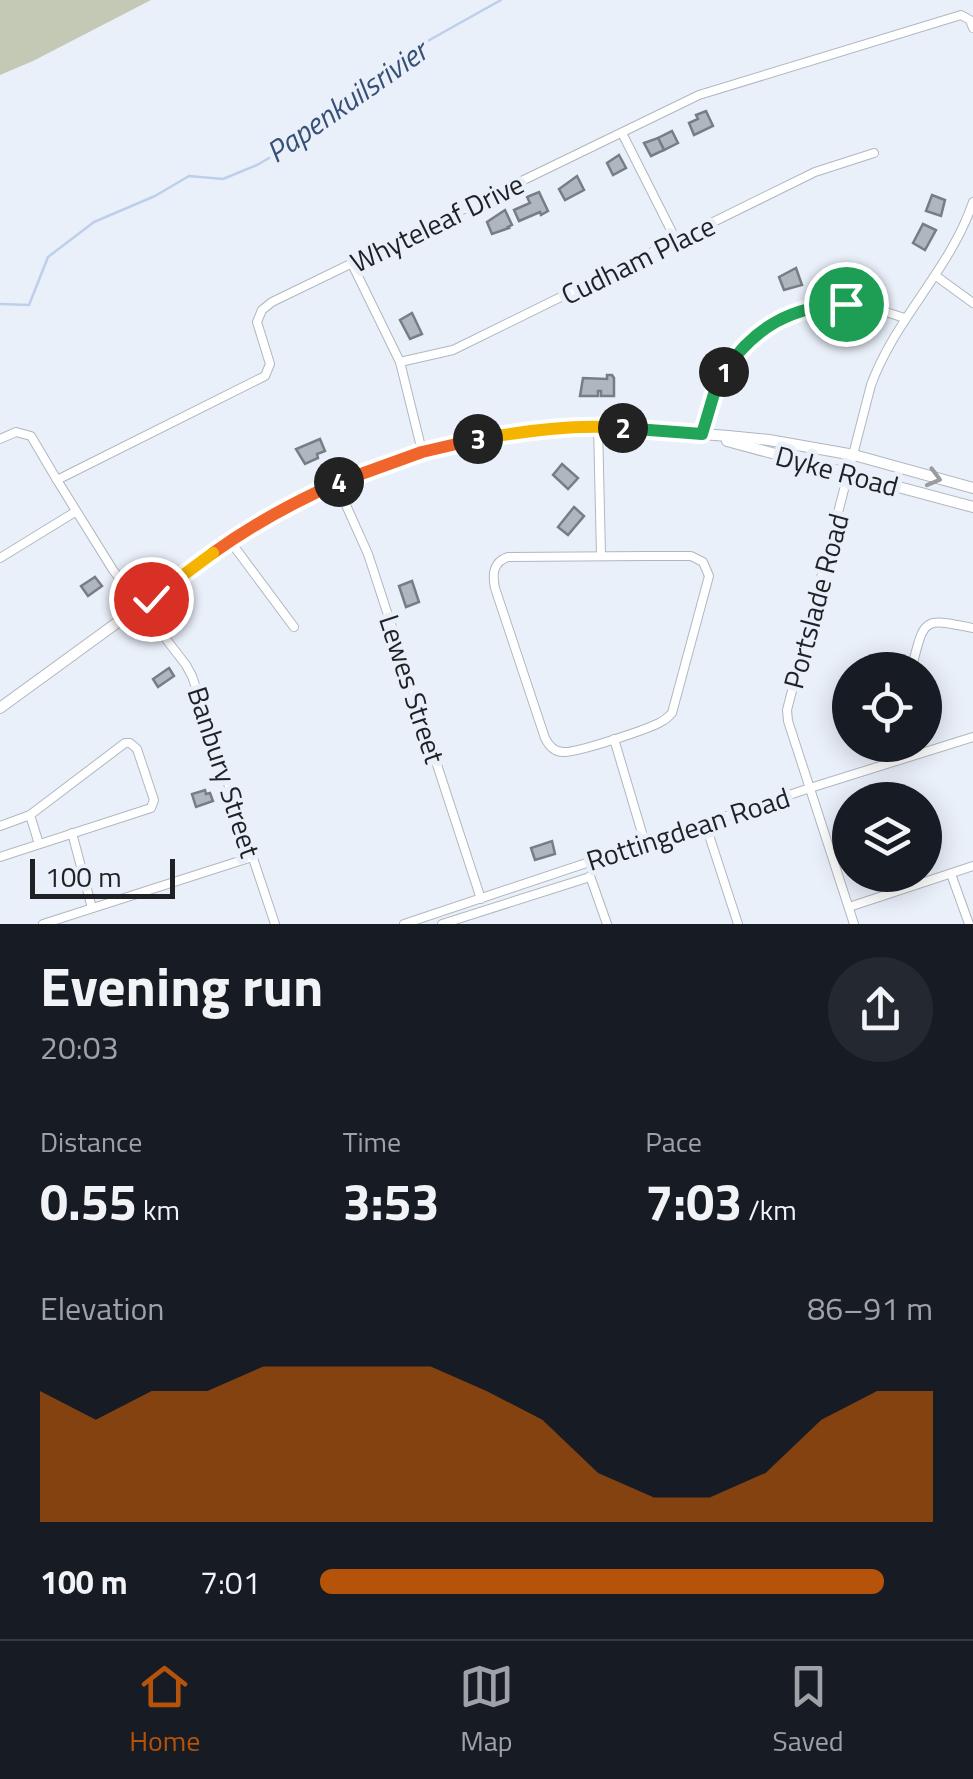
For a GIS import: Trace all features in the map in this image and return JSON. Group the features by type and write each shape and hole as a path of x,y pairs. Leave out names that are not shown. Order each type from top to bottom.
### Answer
{"street":[{"name":"Whyteleaf Drive","path":"57,480 260,380 270,364 257,326 262,310 272,302 715,89 961,15 970,20 973,28"},
{"path":"622,132 676,242"},
{"name":"Cudham Place","path":"400,362 453,350 815,172 874,152"},
{"name":"Portslade Road","path":"854,924 787,710 871,384 886,349 936,276 973,202"},
{"path":"352,264 400,362 422,452"},
{"path":"936,276 973,303"},
{"path":"702,434 721,377 748,342 769,326 802,310 832,304 856,305 905,318"},
{"path":"598,426 600,555"},
{"name":"Dyke Road","path":"0,708 230,541 284,509 336,483 422,452 472,440 598,426 770,440 854,455 973,488"},
{"path":"0,439 16,432 31,436 57,480"},
{"name":"Dyke Road","path":"702,434 973,508"},
{"name":"Banbury Street","path":"57,480 112,570 186,665 198,688 276,924"},
{"name":"Lewes Street","path":"336,483 368,554 481,898"},
{"path":"0,558 75,512"},
{"path":"230,541 294,627"},
{"path":"600,555 690,556 704,562 709,576 672,712 656,724 614,738 566,752 548,744 493,579 498,563 508,557 600,555"},
{"path":"916,652 928,625 938,621 973,628"},
{"name":"Rottingdean Road","path":"942,747 973,737"},
{"path":"614,738 645,843"},
{"path":"0,826 30,815 122,746 128,743 135,747 153,806 0,857"},
{"name":"Rottingdean Road","path":"404,924 893,762"},
{"path":"30,815 39,844"},
{"path":"704,823 738,924"},
{"path":"72,834 92,908"},
{"path":"43,924 252,856"},
{"path":"586,862 607,924"},
{"path":"849,907 973,866"},
{"path":"951,874 969,924"},
{"path":"442,924 590,877"}],"green space":[{"path":"0,0 151,0 0,75"}],"building":[{"path":"706,111 713,126 694,135 689,123"},
{"path":"672,131 678,143 664,150 658,138"},
{"path":"658,138 664,150 651,156 644,143"},
{"path":"619,155 626,168 613,175 607,163"},
{"path":"577,176 584,190 565,200 559,189"},
{"path":"539,192 548,211 519,221 514,210 530,203 527,197"},
{"path":"932,195 945,200 941,216 926,211"},
{"path":"505,210 512,225 492,234 487,222"},
{"path":"923,224 936,230 925,250 913,243"},
{"path":"796,268 802,285 784,290 779,277"},
{"path":"412,313 422,334 410,339 400,320"},
{"path":"607,375 614,378 614,396 601,396 598,391 598,396 580,396 583,378 607,379"},
{"path":"320,439 325,451 305,464 296,449"},
{"path":"562,464 578,478 568,489 553,475"},
{"path":"574,507 584,516 568,535 558,527"},
{"path":"95,577 102,586 88,596 81,586"},
{"path":"412,581 419,602 406,607 399,586"},
{"path":"169,668 174,676 158,687 153,679"},
{"path":"205,790 213,801 196,807 192,794"},
{"path":"552,841 555,854 535,860 531,848"}],"waterway":[{"name":"Papenkuilsrivier","path":"0,304 29,305 48,257 94,222 155,196 189,176 223,179 257,165 297,142 359,94 379,73 417,47 501,0"}],"route":[{"path":"151,599 232,539 284,509 336,483 422,452 526,432 598,426 702,434 721,377 748,342 788,315 818,306 846,304"}]}
